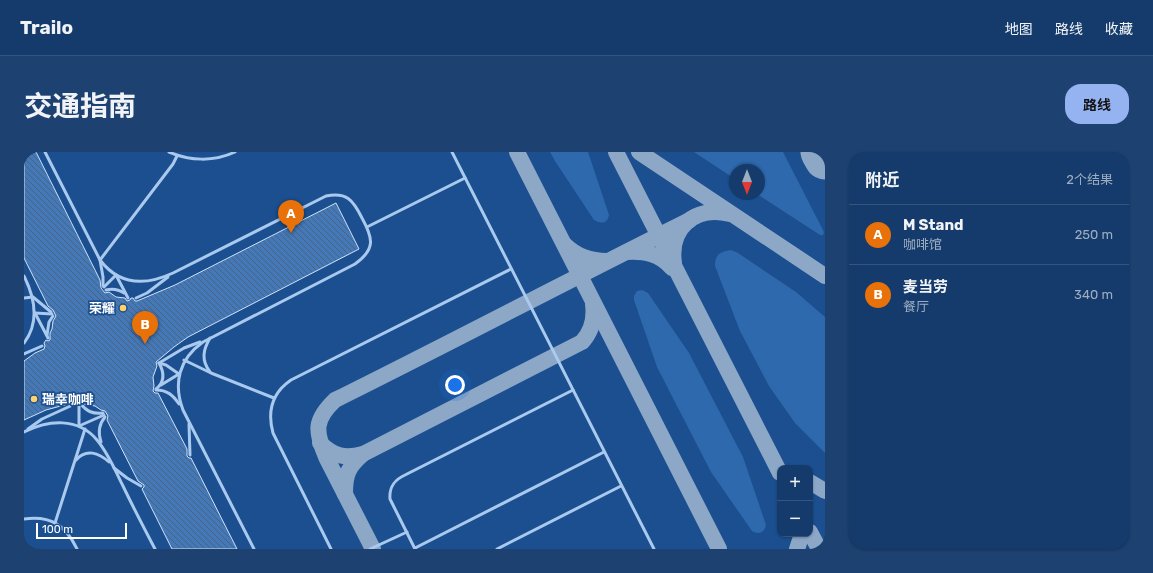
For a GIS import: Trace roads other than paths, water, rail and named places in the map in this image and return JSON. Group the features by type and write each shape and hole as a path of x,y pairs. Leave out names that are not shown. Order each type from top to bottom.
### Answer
{"lane":[{"path":"45,152 100,260 110,271 130,280 147,282 173,273 326,196 334,194 342,195 350,199 355,204 370,236 371,243 364,258 195,347 184,360 179,374 179,395 182,410"},
{"path":"169,152 178,156 192,159 208,159 235,152"},
{"path":"452,152 654,549"},
{"path":"104,288 100,260 178,156"},
{"path":"367,227 465,178"},
{"path":"332,549 273,433 270,417 274,398 291,380 511,269"},
{"path":"136,298 151,290 173,273"},
{"path":"104,288 116,275"},
{"path":"116,275 128,298"},
{"path":"24,276 33,297 35,313 32,328 24,343"},
{"path":"104,288 118,290 126,294"},
{"path":"24,298 33,297 52,314"},
{"path":"35,313 52,314"},
{"path":"35,313 48,338 48,326 52,314"},
{"path":"159,362 184,348 210,338"},
{"path":"210,338 203,354 205,363 211,373"},
{"path":"24,354 42,346"},
{"path":"184,360 211,373 274,398"},
{"path":"159,362 179,374"},
{"path":"159,362 163,375 162,382 156,389 166,391 176,399 254,549"},
{"path":"159,386 179,374"},
{"path":"573,390 395,482 390,490 390,499 406,532 415,549 604,452"},
{"path":"79,403 90,412 104,415"},
{"path":"79,403 79,426"},
{"path":"24,432 42,419 79,403"},
{"path":"79,426 104,415"},
{"path":"102,446 99,429 104,415"},
{"path":"24,432 40,425 64,422 85,429 97,439 155,549"},
{"path":"189,422 190,455"},
{"path":"54,523 85,429"},
{"path":"75,462 82,455 93,453 104,457 127,478 141,486"},
{"path":"497,549 622,486"},
{"path":"24,519 41,519 54,523 68,533 78,549"},
{"path":"370,549 406,532"}],"place":[{"name":"M Stand","path":"291,233"},
{"name":"荣耀","path":"123,308"},
{"name":"麦当劳","path":"145,344"},
{"name":"瑞幸咖啡","path":"34,399"}]}
